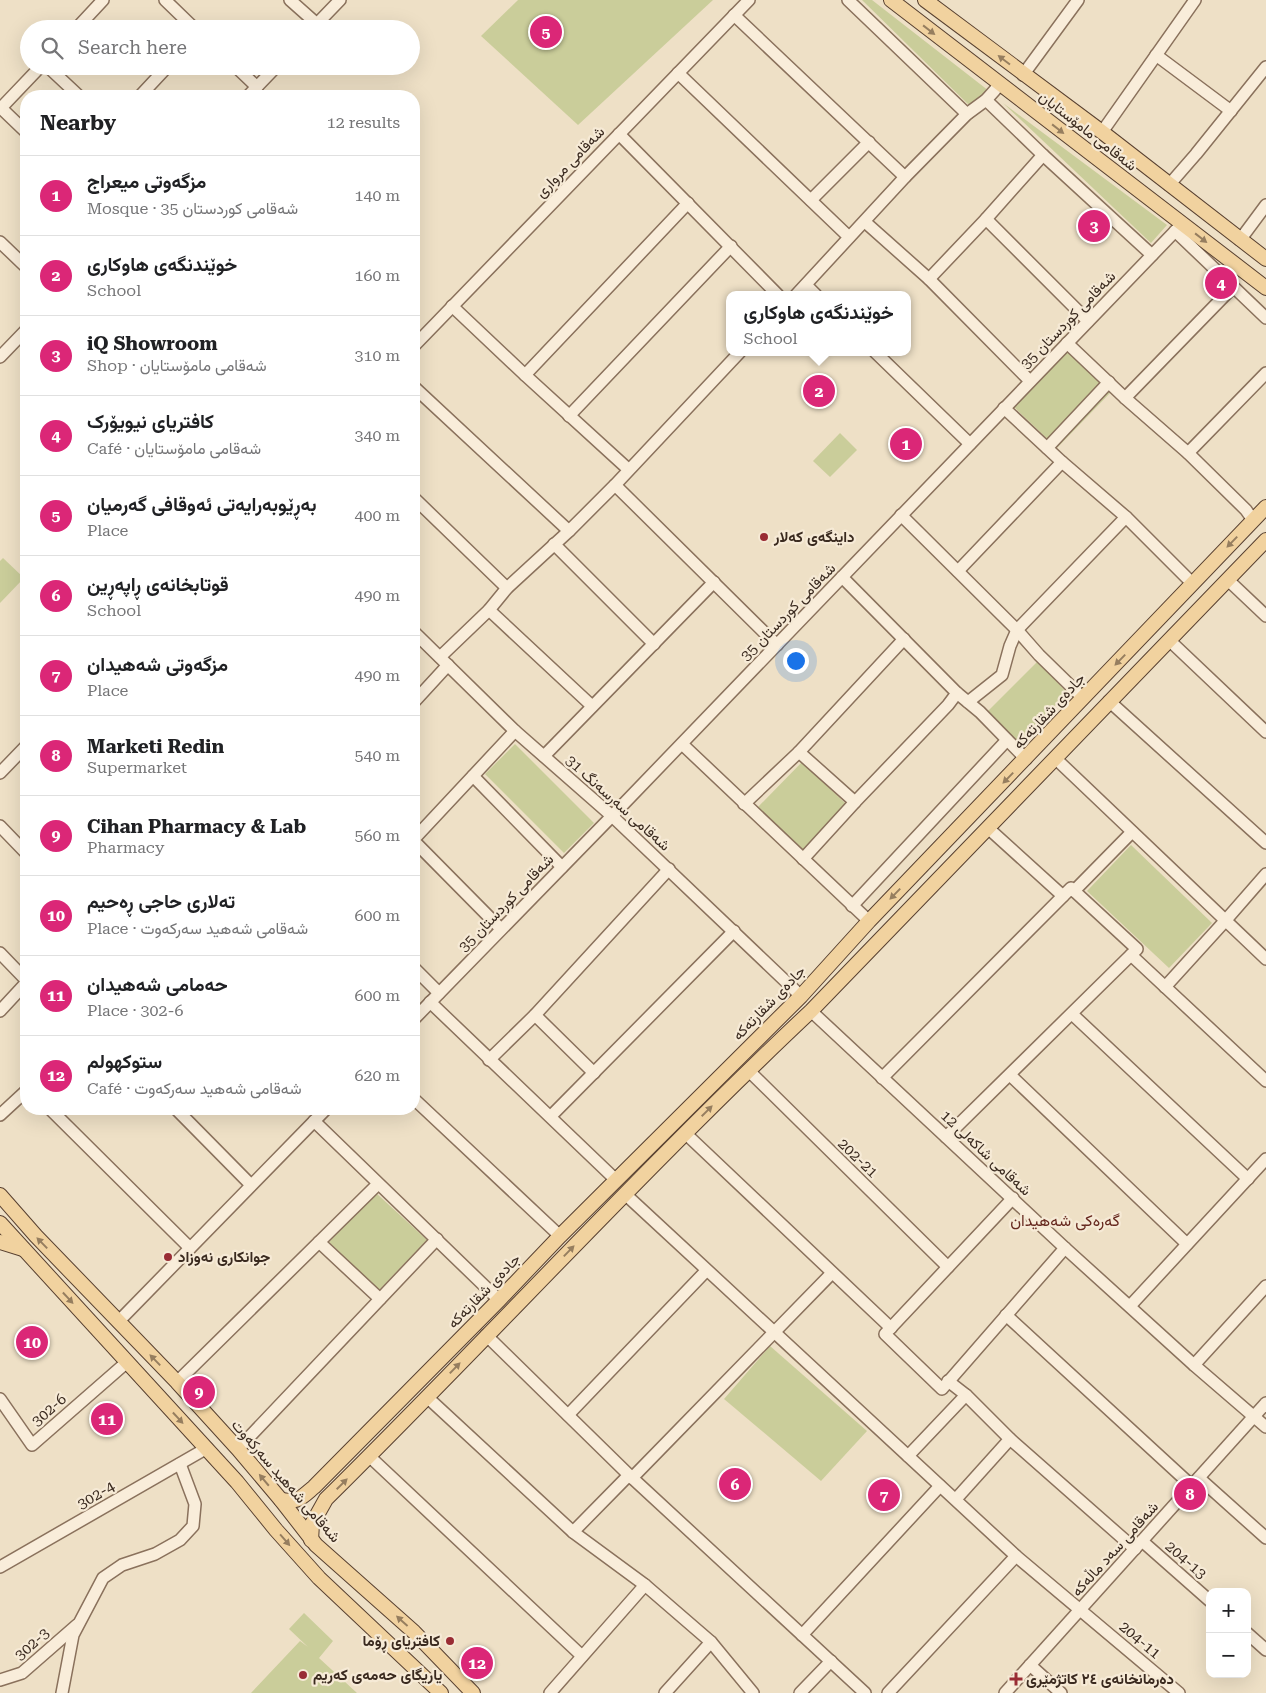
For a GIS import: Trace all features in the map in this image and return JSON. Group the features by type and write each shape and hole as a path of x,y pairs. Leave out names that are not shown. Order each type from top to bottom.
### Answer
{"main road":[{"name":"شەقامی مامۆستایان","path":"891,0 999,83 1178,227 1266,288"},
{"name":"شەقامی مامۆستایان","path":"925,0 1023,75 1102,132 1240,240 1266,258"},
{"name":"جادەی شقارتەکە","path":"281,1500 293,1502 314,1487 560,1236 801,996 869,921 1266,507"},
{"path":"311,1540 312,1524 326,1499 684,1134 811,1010 1266,540"},
{"path":"990,796 1005,809"},
{"name":"شەقامی شەهید سەرکەوت","path":"3,1204 177,1382 238,1449 281,1500 311,1540 414,1632 473,1693"},
{"path":"0,1223 207,1448 319,1578 441,1693"},
{"path":"0,1242 24,1249"},
{"path":"314,1487 326,1499"}],"street":[{"path":"84,20 103,0"},
{"path":"165,0 186,20"},
{"path":"290,0 308,20"},
{"path":"320,20 340,0"},
{"name":"شەقامی مرواری","path":"420,340 749,0"},
{"path":"848,0 967,114"},
{"path":"1023,75 1078,0"},
{"path":"1102,132 1196,0"},
{"path":"734,15 905,176"},
{"path":"1156,56 1231,111"},
{"path":"1169,185 1266,67"},
{"path":"678,73 849,237"},
{"path":"20,126 1,108 32,75"},
{"path":"57,75 73,90"},
{"path":"146,90 160,75"},
{"path":"245,75 257,86"},
{"path":"253,90 267,75"},
{"path":"800,291 905,176 967,114 986,100 999,83"},
{"path":"986,100 1043,156 1152,255"},
{"path":"619,134 774,291"},
{"path":"811,200 869,142"},
{"path":"929,279 986,220 1043,156"},
{"path":"525,375 688,203"},
{"path":"1240,240 1266,205"},
{"path":"986,220 1088,321"},
{"path":"865,222 929,279 1030,381"},
{"path":"1178,227 1233,287 1266,318"},
{"name":"شەقامی کوردستان 35","path":"420,1013 682,744 1178,227"},
{"path":"569,416 731,246"},
{"path":"2,247 20,261"},
{"path":"806,285 812,291"},
{"path":"1125,398 1233,287"},
{"path":"452,306 628,470"},
{"path":"0,357 20,336"},
{"path":"1067,343 1188,454 1246,510 1253,520"},
{"path":"420,694 444,661 507,588 569,531 736,356"},
{"path":"879,356 970,444"},
{"path":"1188,454 1266,374"},
{"path":"1047,448 1109,382"},
{"path":"420,393 569,531"},
{"path":"1004,408 1062,462 1126,517 1192,583"},
{"path":"958,572 1062,462"},
{"path":"615,484 777,645"},
{"path":"420,504 507,588"},
{"path":"901,515 1083,698"},
{"path":"968,702 1002,675 1010,646 1017,630 1126,517"},
{"path":"554,544 654,644"},
{"path":"842,577 1026,759"},
{"path":"1228,580 1266,616"},
{"path":"544,756 714,582"},
{"path":"489,610 592,706"},
{"name":"شەقامی سەرسەنگ 31","path":"420,638 515,731 612,816 801,996"},
{"path":"744,804 799,752 904,639"},
{"path":"1170,640 1266,732"},
{"path":"803,859 948,705 957,692"},
{"path":"1109,701 1266,843"},
{"path":"420,833 515,731"},
{"path":"852,906 1007,740"},
{"path":"682,744 869,921"},
{"path":"0,773 20,752"},
{"path":"799,752 855,802"},
{"path":"1055,758 1266,959"},
{"path":"473,776 562,867"},
{"path":"0,826 20,847"},
{"path":"988,828 1063,896"},
{"path":"1074,891 1132,832"},
{"path":"420,846 501,929"},
{"path":"489,1060 534,1015 669,869"},
{"path":"1165,987 1266,874"},
{"path":"882,1078 1071,888 1137,949 946,1137"},
{"path":"551,1116 734,931"},
{"path":"0,953 20,975"},
{"path":"1131,955 1266,1081"},
{"path":"420,974 439,993"},
{"path":"0,1011 20,989"},
{"path":"430,1002 616,1180"},
{"name":"شەقامی شاکەلی 12","path":"811,1010 1064,1248 1266,1427"},
{"path":"1072,1014 1248,1179"},
{"path":"534,1015 594,1073"},
{"name":"202-21","path":"748,1070 948,1267"},
{"path":"1010,1074 1187,1244"},
{"path":"0,1115 20,1097"},
{"path":"420,1105 560,1236"},
{"path":"56,1115 190,1248"},
{"path":"182,1115 251,1185"},
{"path":"118,1322 320,1115"},
{"path":"314,1121 499,1300"},
{"path":"684,1134 891,1328"},
{"path":"1130,1306 1266,1160"},
{"path":"177,1382 378,1184"},
{"name":"204-11","path":"625,1194 1016,1556 1179,1693"},
{"path":"1013,1198 886,1334 942,1388 1064,1248"},
{"path":"238,1449 437,1239"},
{"path":"319,1242 380,1299"},
{"path":"568,1415 706,1271"},
{"path":"572,1532 631,1476 832,1273"},
{"path":"1194,1365 1266,1286"},
{"path":"1006,1316 1195,1482 1266,1538"},
{"path":"486,1335 631,1476 865,1693"},
{"name":"302-6","path":"0,1399 32,1445 128,1362"},
{"name":"204-13","path":"948,1381 966,1395 1010,1439 1138,1545 1206,1598"},
{"path":"908,1456 966,1395"},
{"path":"428,1397 572,1532 645,1586 711,1642 753,1693"},
{"name":"شەقامی سەد ماڵەکە","path":"1006,1693 1266,1403"},
{"path":"956,1499 1010,1439"},
{"name":"302-4","path":"0,1567 207,1448"},
{"path":"369,1456 582,1656"},
{"path":"62,1693 73,1635 103,1578 122,1564 155,1554 180,1540 194,1526 195,1504 180,1464"},
{"path":"802,1635 940,1486"},
{"path":"888,1693 1016,1556"},
{"path":"550,1693 645,1586"},
{"name":"302-3","path":"0,1680 22,1673 79,1623"},
{"path":"1251,1637 1266,1650"},
{"path":"665,1693 711,1642"},
{"path":"800,1693 831,1661"},
{"path":"1030,1666 1061,1693"}],"green space":[{"path":"518,0 713,0 578,125 481,36"},
{"path":"862,0 872,0 989,91 972,108"},
{"path":"1003,103 1167,225 1151,243"},
{"path":"1068,351 1111,392 1057,448 1014,407"},
{"path":"840,433 857,450 830,477 813,461"},
{"path":"3,558 20,574 20,582 0,603 0,561"},
{"path":"1038,661 1067,693 1019,743 988,711"},
{"path":"515,744 594,823 564,853 485,774"},
{"path":"802,762 847,805 803,850 758,807"},
{"path":"1131,845 1212,923 1169,968 1087,891"},
{"path":"376,1193 427,1240 379,1290 329,1242"},
{"path":"770,1346 867,1431 821,1481 724,1399"},
{"name":"یاریگای ‌حەمەی کەریم","path":"304,1613 333,1641 319,1658 357,1693 251,1693 300,1641 308,1647 289,1629"}],"place":[{"name":"بەڕێوبەرایەتی ئەوقافی گەرمیان","path":"546,32"},
{"name":"iQ Showroom","path":"1094,226"},
{"name":"کافتریای نیویۆرک","path":"1221,283"},
{"name":"خوێندنگەی هاوکاری","path":"819,391"},
{"name":"مزگەوتی میعراج","path":"906,444"},
{"name":"داینگەی کەلار","path":"764,537"},
{"name":"جوانکاری نەوزاد","path":"168,1257"},
{"name":"تەلاری حاجی ڕەحیم","path":"32,1342"},
{"name":"Cihan Pharmacy & Lab","path":"199,1392"},
{"name":"حەمامی شەهیدان","path":"107,1419"},
{"name":"قوتابخانەی ڕاپەڕین","path":"735,1484"},
{"name":"Marketi Redin","path":"1190,1494"},
{"name":"مزگەوتی شەهیدان","path":"884,1495"},
{"name":"کافتریای ڕۆما","path":"450,1641"},
{"name":"ستوكهولم","path":"477,1663"},
{"name":"یاریگای ‌حەمەی کەریم","path":"303,1675"},
{"name":"دەرمانخانەی ٢٤ کاتژمێری","path":"1016,1679"}],"district":[{"name":"گەرەکی شەهیدان","path":"1065,1220"}]}
